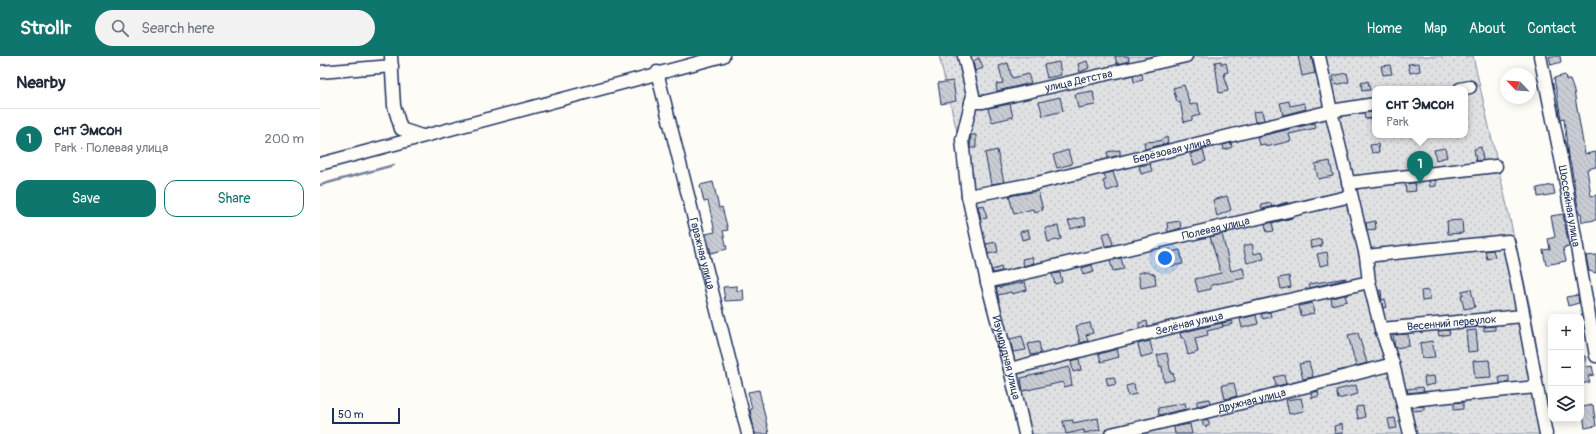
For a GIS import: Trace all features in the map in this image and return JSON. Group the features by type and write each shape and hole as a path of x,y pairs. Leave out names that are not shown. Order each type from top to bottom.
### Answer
{"street":[{"path":"320,164 658,72 724,56"},
{"name":"Изумрудная улица","path":"964,56 973,95 962,140 968,196 987,282 1010,369 1025,434"},
{"name":"улица Детства","path":"971,102 990,100 1186,56"},
{"path":"1319,56 1330,111 1366,256 1369,282 1381,329 1393,364 1410,434"},
{"name":"Шоссейная улица","path":"1540,56 1564,172 1596,356"},
{"path":"320,72 392,61 394,106 400,129 422,136"},
{"name":"Гаражная улица","path":"658,72 748,434"},
{"name":"Берёзовая улица","path":"968,196 1037,183 1330,111 1372,104"},
{"path":"1348,183 1496,166"},
{"name":"Полевая улица","path":"987,282 1352,196"},
{"path":"1366,256 1508,241 1521,296 1523,316 1546,434"},
{"name":"Зелёная улица","path":"1010,369 1192,322 1369,282"},
{"name":"Весенний переулок","path":"1381,329 1523,316"},
{"name":"Дружная улица","path":"1111,434 1202,413 1393,364"},
{"path":"1402,401 1536,387"}],"shaded area":[{"path":"939,56 1473,56 1531,312 1551,434 1029,434"}],"building":[{"path":"1115,56 1128,56 1129,61 1117,64"},
{"path":"1298,56 1311,56 1315,73 1302,76"},
{"path":"1549,56 1560,56 1561,62 1551,65"},
{"path":"979,58 983,68 975,71 973,61"},
{"path":"1087,61 1089,68 1080,72 1078,64"},
{"path":"1221,61 1221,64 1226,63 1228,72 1224,73 1228,91 1219,93 1215,62"},
{"path":"1059,62 1061,75 1047,78 1044,65"},
{"path":"1008,63 1012,78 1028,74 1031,83 997,91 996,84 1003,83 999,66"},
{"path":"1419,63 1420,71 1410,73 1408,64"},
{"path":"1390,65 1392,74 1383,75 1381,66"},
{"path":"1347,73 1349,82 1335,85 1333,76"},
{"path":"1142,74 1143,80 1134,82 1133,76"},
{"path":"1565,75 1566,80 1570,80 1574,91 1585,154 1596,152 1596,167 1587,169 1591,196 1596,195 1596,220 1582,222 1581,213 1579,213 1571,165 1568,157 1564,118 1561,119 1554,78"},
{"path":"953,81 956,101 941,104 938,83"},
{"path":"1368,81 1370,90 1362,91 1361,83"},
{"path":"1184,85 1190,105 1198,103 1200,115 1192,117 1192,120 1184,122 1180,101 1177,102 1173,88"},
{"path":"1093,91 1095,105 1078,108 1075,94"},
{"path":"1060,97 1063,111 1043,116 1039,102"},
{"path":"1289,101 1290,106 1304,103 1306,109 1283,115 1280,103"},
{"path":"1010,104 1013,117 992,122 988,108"},
{"path":"1262,111 1264,120 1255,122 1253,112"},
{"path":"1372,112 1372,118 1365,119 1364,113"},
{"path":"1315,123 1316,128 1289,134 1291,141 1266,147 1265,144 1259,145 1257,137"},
{"path":"971,135 976,135 976,148 970,148"},
{"path":"1167,137 1168,143 1145,149 1144,142 1159,141"},
{"path":"1231,143 1232,147 1224,150 1223,145"},
{"path":"1378,144 1379,152 1372,153 1370,145"},
{"path":"1481,147 1483,160 1476,161 1474,149"},
{"path":"1445,148 1447,157 1436,160 1434,150"},
{"path":"997,150 1004,182 991,184 985,153"},
{"path":"1068,150 1072,164 1057,168 1053,155"},
{"path":"1120,150 1120,155 1108,158 1107,152"},
{"path":"1203,150 1206,161 1194,165 1190,154"},
{"path":"1426,160 1427,166 1416,168 1416,161"},
{"path":"1330,161 1333,176 1318,179 1315,164"},
{"path":"1150,164 1152,171 1141,174 1139,166"},
{"path":"1113,172 1118,187 1107,191 1103,181 1106,180 1104,174"},
{"path":"1436,180 1436,186 1430,187 1429,181"},
{"path":"713,182 719,208 722,207 728,230 723,231 727,249 711,253 706,234 715,232 708,201 704,202 700,185"},
{"path":"1415,183 1416,191 1406,192 1405,184"},
{"path":"1553,185 1555,194 1538,197 1537,188"},
{"path":"1038,191 1043,210 1034,212 1033,209 1014,214 1009,196"},
{"path":"1227,196 1231,210 1217,216 1213,200"},
{"path":"1271,203 1272,207 1262,209 1261,205"},
{"path":"984,205 987,218 981,219 978,206"},
{"path":"1563,214 1569,247 1563,248 1566,261 1546,265 1543,250 1550,249 1548,239 1555,237 1551,216"},
{"path":"1084,217 1086,225 1071,229 1068,221"},
{"path":"1292,218 1272,223 1274,231 1267,232 1265,224"},
{"path":"1462,220 1463,233 1448,234 1447,221"},
{"path":"1180,221 1181,228 1168,232 1167,223"},
{"path":"1375,221 1376,229 1367,230 1366,223"},
{"path":"1058,226 1061,239 1048,242 1045,228"},
{"path":"1028,230 1030,238 1022,240 1020,232"},
{"path":"1110,232 1113,245 1105,246 1102,234"},
{"path":"1222,234 1231,271 1243,268 1245,278 1211,285 1211,289 1198,292 1195,279 1221,273 1210,237"},
{"path":"1321,239 1322,246 1311,248 1310,241"},
{"path":"996,242 998,252 988,254 986,244"},
{"path":"1252,244 1254,254 1262,252 1264,259 1247,263 1243,246"},
{"path":"1171,249 1171,252 1180,250 1183,264 1165,267 1161,251"},
{"path":"1493,250 1495,257 1487,259 1485,251"},
{"path":"1327,252 1329,264 1320,266 1317,254"},
{"path":"1596,255 1596,273 1589,271 1586,256"},
{"path":"1032,257 1034,263 1024,266 1022,259"},
{"path":"1121,258 1124,269 1113,271 1110,261"},
{"path":"1092,265 1094,272 1083,275 1082,268"},
{"path":"1001,267 1002,271 993,273 992,270"},
{"path":"1148,271 1155,275 1156,285 1141,288 1138,273"},
{"path":"1060,273 1062,282 1055,284 1052,274"},
{"path":"1289,276 1291,287 1281,289 1279,278"},
{"path":"1346,278 1310,288 1309,284"},
{"path":"1025,282 1027,290 1012,294 1011,292 998,295 996,288"},
{"path":"737,286 737,291 743,290 744,300 725,301 723,287"},
{"path":"1471,289 1475,307 1464,309 1461,295 1463,295 1462,291"},
{"path":"1381,290 1382,300 1385,299 1387,307 1383,308 1379,291"},
{"path":"1429,290 1430,300 1422,301 1421,291"},
{"path":"1349,294 1345,296 1347,301 1332,305 1331,298"},
{"path":"1578,295 1579,303 1568,306 1566,297"},
{"path":"1312,303 1314,313 1301,316 1299,306"},
{"path":"1270,312 1271,317 1263,319 1261,314"},
{"path":"1256,315 1258,324 1242,328 1240,319"},
{"path":"1147,321 1148,326 1139,328 1139,323"},
{"path":"1232,321 1233,324 1223,326 1222,323"},
{"path":"1090,323 1093,333 1086,335 1088,341 1080,343 1076,326"},
{"path":"1222,323 1223,327 1207,331 1208,335 1195,338 1198,352 1188,355 1184,338 1181,338 1180,333"},
{"path":"1495,326 1495,330 1484,331 1484,327"},
{"path":"1449,330 1450,334 1439,336 1438,331"},
{"path":"1476,330 1478,351 1468,352 1466,331"},
{"path":"1358,333 1367,363 1356,366 1348,335"},
{"path":"1408,334 1409,346 1395,348 1393,335"},
{"path":"1022,336 1026,350 1013,352 1010,339"},
{"path":"1150,341 1153,354 1141,357 1138,344"},
{"path":"1432,341 1435,357 1422,358 1420,343"},
{"path":"1039,342 1041,353 1031,355 1028,344"},
{"path":"1117,349 1119,357 1101,362 1099,354"},
{"path":"1167,353 1171,374 1173,373 1174,380 1164,382 1162,366 1160,367 1157,355"},
{"path":"1584,356 1587,367 1592,366 1594,375 1588,376 1590,382 1584,383"},
{"path":"1079,359 1081,370 1073,372 1071,361"},
{"path":"1489,360 1491,377 1475,378 1473,361"},
{"path":"1309,362 1313,377 1303,379 1299,364"},
{"path":"1069,367 1072,385 1064,387 1063,382 1023,391 1021,378"},
{"path":"1284,375 1286,384 1276,386 1274,377"},
{"path":"1434,376 1435,384 1425,386 1424,377"},
{"path":"1509,376 1509,382 1500,383 1499,377"},
{"path":"1114,377 1116,384 1108,386 1106,378"},
{"path":"1234,383 1237,396 1225,399 1222,385"},
{"path":"1134,384 1136,394 1128,396 1126,386"},
{"path":"1356,385 1358,394 1338,399 1336,390"},
{"path":"1423,387 1424,391 1408,393 1407,389"},
{"path":"759,390 769,434 755,434 748,392"},
{"path":"1318,391 1319,396 1312,398 1311,393"},
{"path":"1301,398 1304,411 1289,414 1286,400"},
{"path":"1209,399 1210,403 1197,406 1197,401"},
{"path":"1463,402 1463,409 1454,410 1454,403"},
{"path":"1185,403 1186,409 1159,415 1158,408"},
{"path":"1593,405 1596,426 1585,428 1584,407"},
{"path":"1363,406 1365,417 1358,419 1356,407"},
{"path":"1424,406 1424,410 1413,411 1413,407"},
{"path":"1098,418 1100,430 1084,433 1084,430 1066,434 1063,421 1073,420 1073,423"},
{"path":"1395,418 1397,428 1390,429 1388,419"},
{"path":"1206,419 1209,420 1209,426 1206,427 1203,426 1202,423 1203,420"},
{"path":"1190,424 1192,434 1175,434 1174,427"},
{"path":"1342,424 1343,433 1335,434 1334,426"}],"waterway":[{"path":"320,185 394,165"}],"place":[{"name":"снт Эмсон","path":"1420,184"}]}
